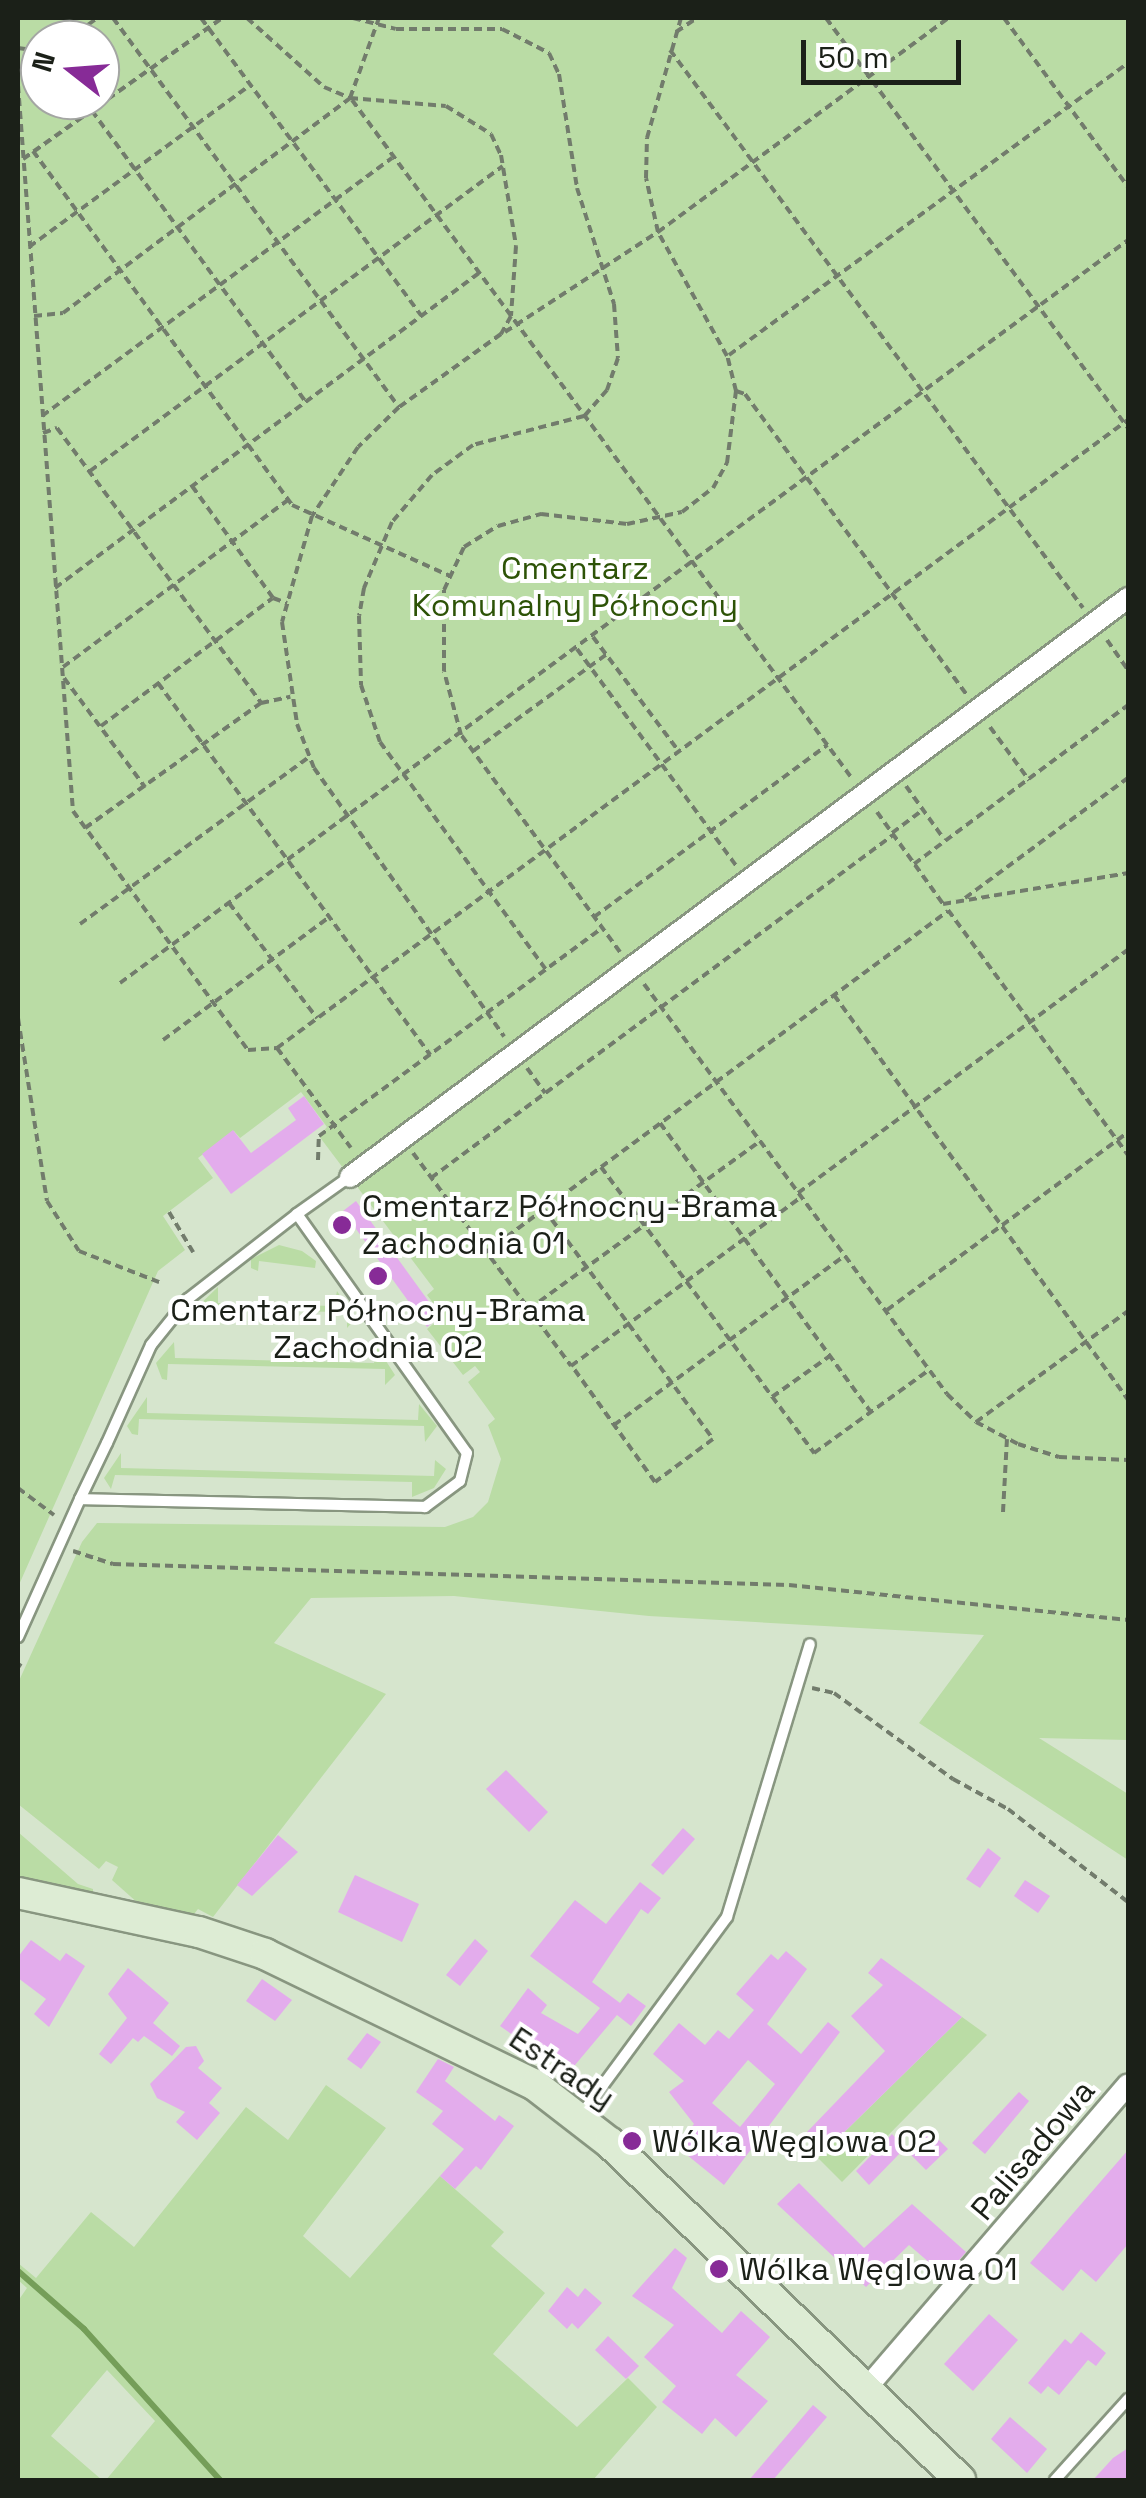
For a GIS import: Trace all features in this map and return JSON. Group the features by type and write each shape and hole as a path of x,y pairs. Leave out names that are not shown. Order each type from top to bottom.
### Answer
{"main road":[{"name":"Estrady","path":"18,1892 199,1932 264,1954 469,2049 580,2116 960,2480"}],"street":[{"path":"356,1170 1128,598"},
{"name":"Palisadowa","path":"865,2390 1128,2084"}],"lane":[{"path":"18,1637 160,1332 214,1276 356,1170"},
{"path":"80,1499 412,1508 438,1501 460,1481 466,1452 459,1437 296,1214"},
{"path":"580,2116 727,1917 810,1644"},
{"path":"1055,2480 1128,2398"}],"path":[{"path":"113,18 398,407"},
{"path":"201,18 421,316"},
{"path":"120,89 222,18"},
{"path":"247,18 324,87 350,98 446,106 468,116 491,134 504,166 518,284 511,316 501,334"},
{"path":"353,18 376,26 502,29 549,53 614,304 618,358 607,390 584,416 498,436 450,459 400,510 381,544 362,602 361,685 380,742 546,970"},
{"path":"34,316 63,313 350,98 379,18"},
{"path":"681,18 647,138 646,178 658,232 727,356 736,391 726,462 713,488 682,512 627,524 542,514 498,526 464,547 444,590 444,671 461,735 929,1370 976,1422 1007,1439 1058,1457 1128,1460"},
{"path":"675,33 697,18"},
{"path":"18,85 73,811 248,1050 277,1048 1127,424 826,18"},
{"path":"545,1092 344,817 310,756 291,696 282,622 312,516 358,447 398,407 501,334 658,232 948,18"},
{"path":"1004,18 1128,187"},
{"path":"670,50 1128,670"},
{"path":"727,356 1128,63"},
{"path":"29,247 250,85"},
{"path":"350,98 1128,1156"},
{"path":"23,158 77,120"},
{"path":"98,120 306,402"},
{"path":"33,151 288,500 312,516 450,576"},
{"path":"42,416 394,158"},
{"path":"90,471 504,166"},
{"path":"120,984 1128,240"},
{"path":"56,588 480,273"},
{"path":"736,391 745,394 1029,780"},
{"path":"43,433 57,428 261,702"},
{"path":"192,486 273,598 287,603"},
{"path":"62,668 288,500"},
{"path":"101,726 273,598"},
{"path":"594,637 678,751"},
{"path":"577,649 745,879"},
{"path":"473,751 606,654"},
{"path":"62,676 145,787"},
{"path":"158,683 430,1054"},
{"path":"85,828 261,702 291,696"},
{"path":"914,864 1128,705"},
{"path":"594,917 827,745"},
{"path":"80,924 310,756"},
{"path":"894,770 946,841"},
{"path":"961,901 1128,778"},
{"path":"431,1178 923,810"},
{"path":"943,904 1128,874"},
{"path":"229,903 317,1018"},
{"path":"486,1252 948,911"},
{"path":"162,1040 330,917"},
{"path":"318,1160 319,1136 602,928"},
{"path":"571,1366 1128,950"},
{"path":"834,995 1128,1400"},
{"path":"18,1018 48,1202 79,1251 159,1282"},
{"path":"277,1048 334,1125 356,1170"},
{"path":"660,1123 871,1412"},
{"path":"886,1311 1128,1132"},
{"path":"400,1135 655,1482 712,1439 544,1209"},
{"path":"529,1309 760,1141"},
{"path":"601,1167 814,1454 929,1370"},
{"path":"169,1212 193,1252"},
{"path":"614,1424 844,1255"},
{"path":"976,1422 1128,1312"},
{"path":"772,1397 830,1356"},
{"path":"1003,1512 1007,1439"},
{"path":"18,1488 54,1515"},
{"path":"73,1552 113,1564 789,1585 1128,1620"},
{"path":"798,1690 834,1694 953,1779 1008,1809 1128,1902"}],"green space":[{"name":"Cmentarz Komunalny Północny","path":"18,18 1128,18 1128,1740 1039,1738 1128,1794 1128,1860 919,1723 984,1635 649,1616 454,1596 311,1598 274,1643 386,1694 213,1917 198,1909 190,1919 139,1904 112,1880 118,1867 106,1861 99,1869 18,1804 18,1683 82,1542 97,1523 445,1527 473,1517 488,1502 501,1459 488,1425 495,1419 468,1382 480,1372 475,1366 463,1375 427,1329 443,1316 427,1295 434,1289 319,1136 327,1127 301,1092 240,1138 234,1131 198,1158 213,1178 163,1216 185,1250 158,1271 18,1587"},
{"path":"279,1245 302,1251 316,1261 315,1268 259,1261 258,1271 251,1268 251,1259"},
{"path":"218,1287 218,1303 334,1306 337,1291 355,1319 347,1328 347,1312 207,1310 206,1325 197,1323 195,1309"},
{"path":"174,1342 175,1358 374,1363 377,1347 395,1375 385,1385 385,1369 168,1364 167,1380 162,1379 156,1363"},
{"path":"147,1397 147,1413 418,1420 419,1404 437,1426 425,1442 424,1426 139,1419 138,1435 132,1434 127,1426"},
{"path":"121,1453 121,1468 434,1476 435,1460 446,1469 434,1488 412,1497 412,1482 115,1475 111,1489 104,1478"},
{"path":"18,1832 78,1884 93,1889 93,1895 18,1882"},
{"path":"962,2017 987,2035 842,2182 818,2158"},
{"path":"326,2085 386,2128 303,2236 350,2278 440,2176 504,2232 491,2246 545,2293 493,2354 577,2427 628,2378 657,2407 593,2480 106,2480 155,2421 107,2370 51,2436 102,2480 18,2480 18,2301 27,2288 18,2280 18,2263 36,2278 91,2212 134,2247 246,2107 288,2140"}],"building":[{"path":"304,1096 324,1124 231,1194 202,1154 233,1130 251,1153 296,1120 288,1108"},
{"path":"356,1201 440,1317 427,1327 343,1211"},
{"path":"506,1770 548,1812 529,1832 486,1789"},
{"path":"683,1828 695,1839 663,1875 651,1865"},
{"path":"278,1835 298,1852 252,1896 237,1885"},
{"path":"988,1848 1001,1858 980,1888 966,1879"},
{"path":"355,1875 419,1904 402,1942 338,1912"},
{"path":"1025,1880 1050,1896 1038,1913 1014,1896"},
{"path":"640,1882 661,1898 648,1914 641,1909 592,1982 620,2003 628,1993 646,2006 631,2026 617,2015 570,2071 528,2036 524,2043 500,2026 528,1988 547,2005 541,2013 578,2034 600,2008 530,1956 575,1900 606,1924"},
{"path":"475,1939 488,1951 460,1986 446,1975"},
{"path":"31,1940 60,1961 66,1953 85,1966 49,2027 34,2014 46,1999 18,1978 18,1957"},
{"path":"786,1951 807,1969 767,2024 801,2054 828,2022 840,2032 724,2185 676,2146 694,2124 669,2092 684,2081 653,2054 679,2023 705,2045 718,2030 729,2039 754,2010 736,1994 771,1954 778,1960","holes":["748,2060 775,2084 740,2127 712,2103"]},
{"path":"881,1958 962,2017 825,2151 807,2132 885,2051 851,2016 883,1985 868,1973"},
{"path":"128,1968 169,2003 153,2023 180,2046 172,2056 144,2036 138,2042 133,2038 111,2064 99,2054 127,2018 108,1994"},
{"path":"262,1979 292,2000 275,2021 246,2001"},
{"path":"367,2033 381,2042 361,2069 347,2059"},
{"path":"196,2046 204,2061 198,2068 222,2088 209,2103 220,2113 197,2140 176,2122 185,2112 157,2098 150,2084 186,2047"},
{"path":"438,2059 454,2067 445,2081 495,2121 499,2115 514,2126 481,2170 476,2166 455,2189 440,2176 464,2149 432,2124 443,2111 416,2092"},
{"path":"1019,2092 1029,2101 985,2154 972,2143"},
{"path":"930,2131 948,2149 926,2170 908,2152"},
{"path":"892,2134 905,2148 869,2185 856,2171"},
{"path":"1128,2150 1128,2244 1096,2282 1081,2269 1063,2291 1030,2263"},
{"path":"799,2183 864,2248 912,2204 966,2252 945,2276 909,2245 866,2287 777,2204"},
{"path":"675,2248 687,2258 672,2288 722,2333 741,2311 770,2337 736,2375 768,2401 736,2437 715,2418 702,2434 662,2402 676,2386 644,2357 674,2325 632,2296"},
{"path":"567,2287 578,2297 585,2288 602,2303 578,2329 572,2323 567,2329 548,2311"},
{"path":"989,2314 1018,2340 973,2391 944,2364"},
{"path":"1081,2332 1106,2353 1096,2366 1088,2360 1059,2395 1048,2386 1041,2394 1028,2383 1065,2339 1071,2344"},
{"path":"608,2336 639,2366 626,2379 595,2350"},
{"path":"813,2405 827,2417 773,2480 749,2480"},
{"path":"1010,2417 1047,2449 1027,2473 991,2439"},
{"path":"1128,2448 1128,2480 1093,2480 1113,2458"}],"waterway":[{"path":"18,2271 84,2329 220,2480"}],"place":[{"name":"Cmentarz Północny-Brama Zachodnia 01","path":"342,1225"},
{"name":"Cmentarz Północny-Brama Zachodnia 02","path":"378,1276"},
{"name":"Wólka Węglowa 02","path":"632,2141"},
{"name":"Wólka Węglowa 01","path":"719,2269"}]}
